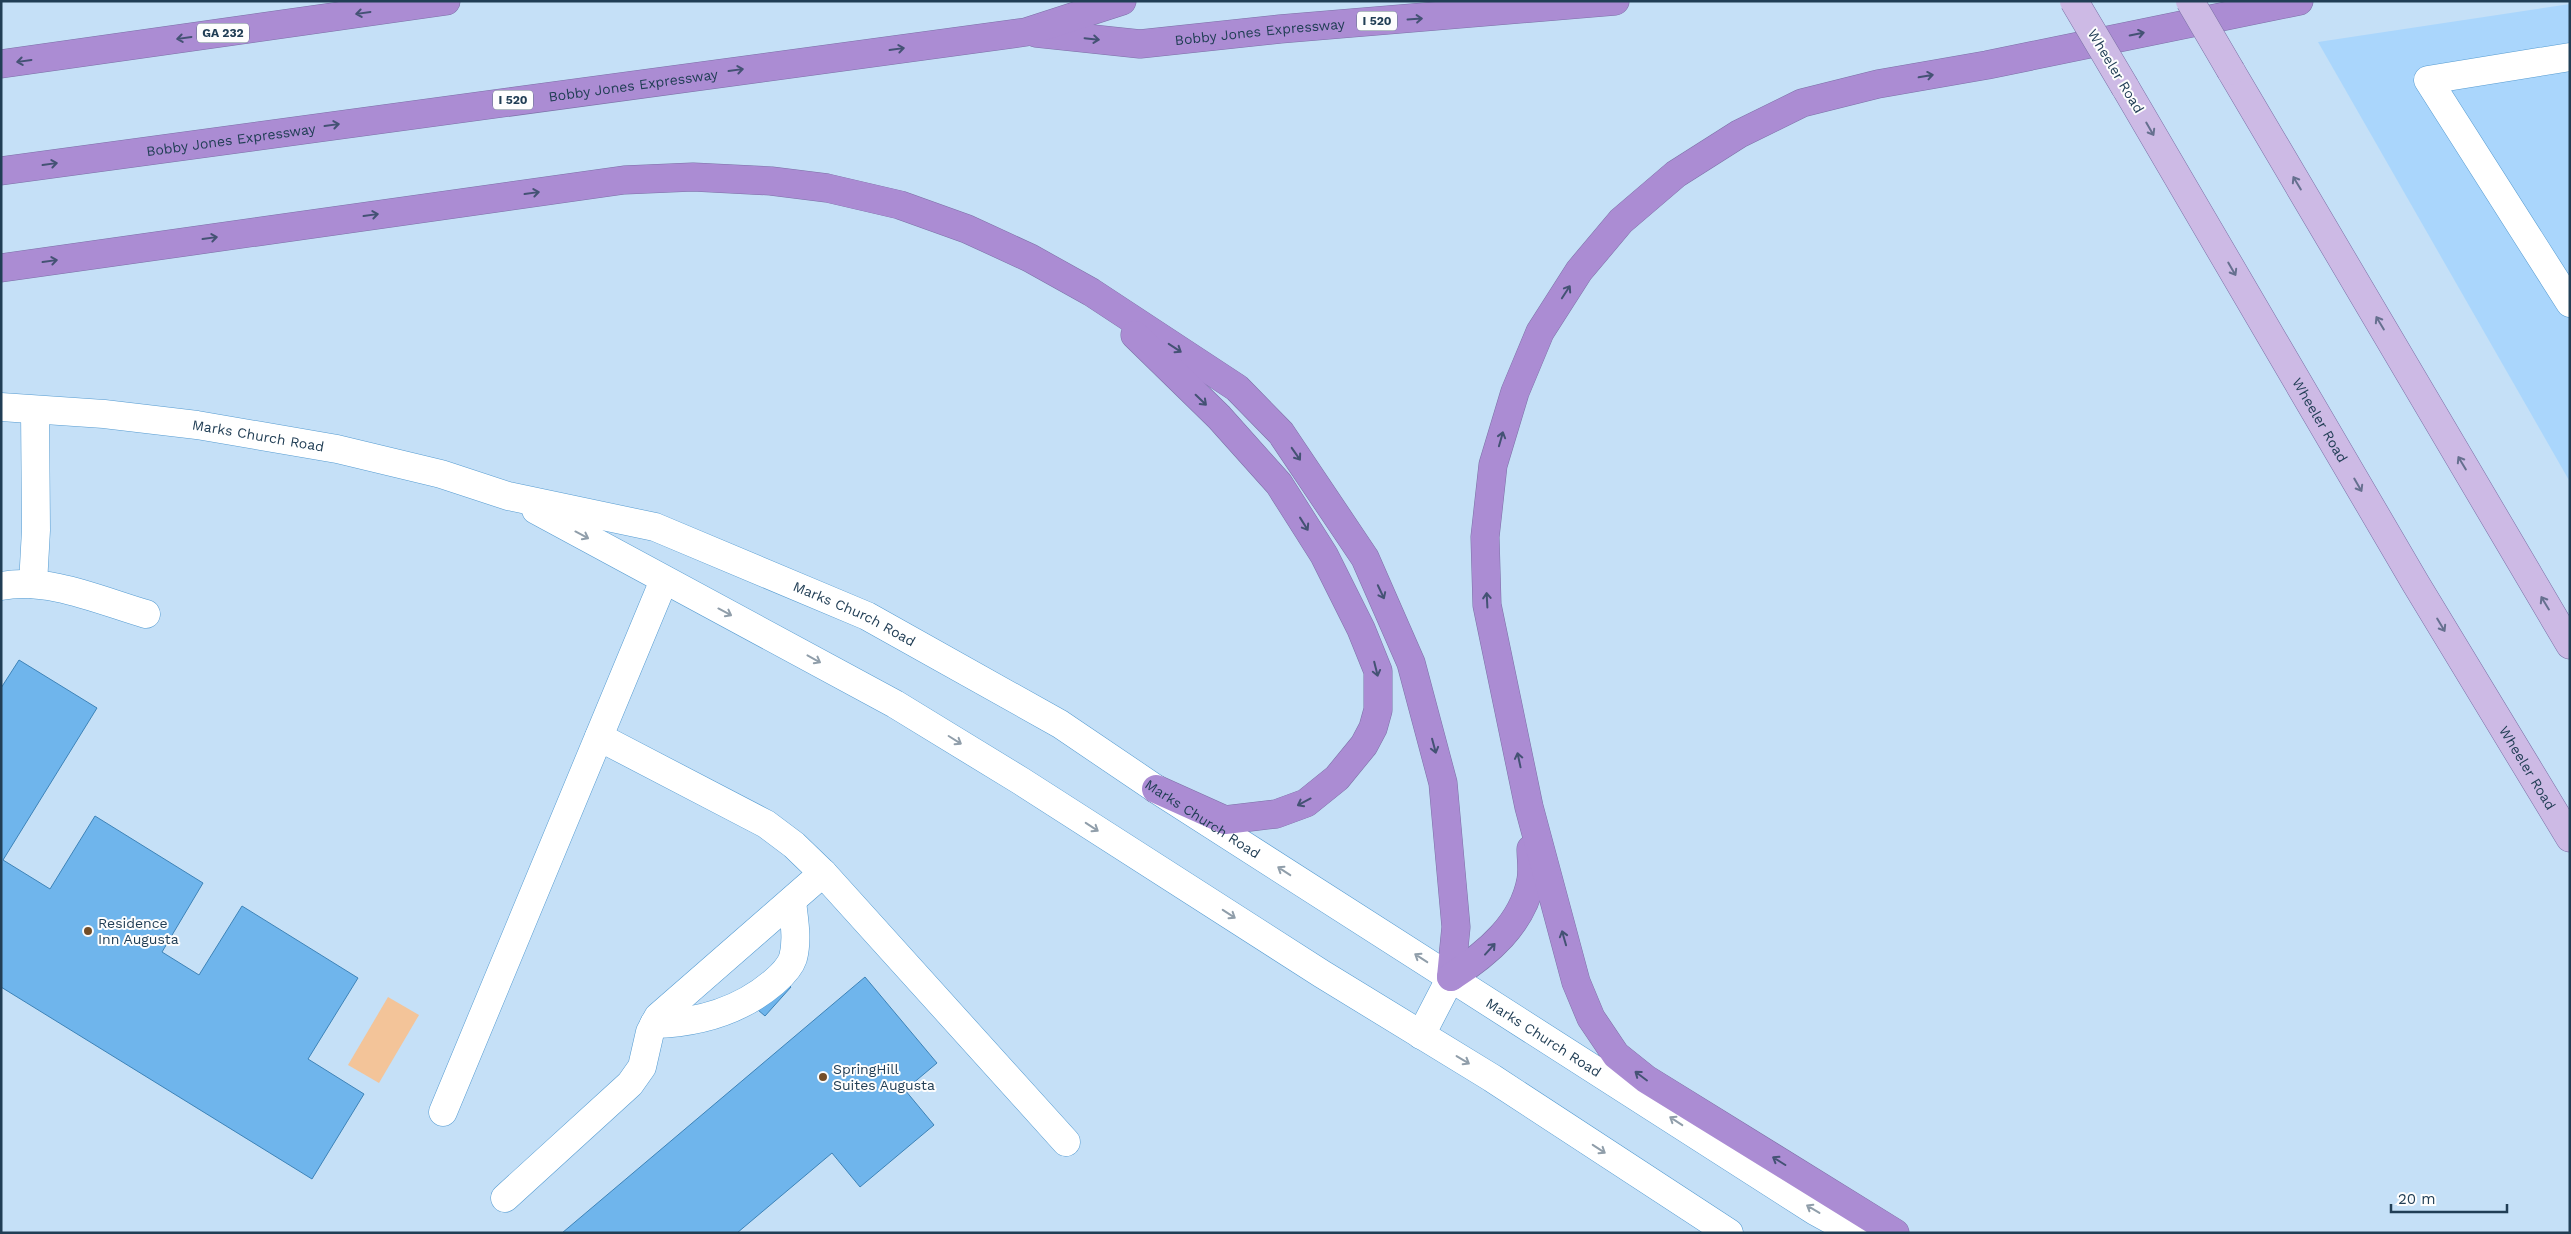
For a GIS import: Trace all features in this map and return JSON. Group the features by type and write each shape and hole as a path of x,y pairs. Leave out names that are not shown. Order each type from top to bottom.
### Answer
{"highway":[{"name":"GA 232","path":"1,64 446,1"},
{"name":"Bobby Jones Expressway","path":"1,171 1026,32 1122,1"},
{"name":"Bobby Jones Expressway","path":"1026,32 1140,44 1280,29 1615,1"},
{"path":"1895,1233 1646,1079 1616,1055 1591,1018 1576,982 1529,807 1487,606 1485,537 1493,465 1514,392 1540,332 1579,271 1621,221 1676,174 1739,134 1802,103 1878,84 1987,65 2299,1"},
{"path":"1,268 624,180 693,177 771,181 828,188 900,205 967,230 1012,250 1091,292 1237,388 1281,432 1365,558 1411,663 1443,783 1456,927 1451,977"},
{"path":"1091,292 1219,417 1279,484 1324,555 1361,629 1378,671 1378,710 1373,728 1364,745 1337,778 1306,803 1276,814 1225,820 1156,789"},
{"path":"1451,977 1481,958 1524,907 1532,878 1529,807"}],"main road":[{"name":"Wheeler Road","path":"2074,1 2416,584 2570,838"},
{"path":"2190,1 2570,645"}],"street":[{"path":"2570,57 2428,80 2570,303"},
{"name":"Marks Church Road","path":"1,407 104,414 197,425 337,449 442,474 508,496 655,527 868,616 1060,724 1156,789 1815,1211 1856,1233"},
{"path":"33,584 36,530 35,410"},
{"name":"Marks Church Road","path":"508,496 895,704 1492,1078 1729,1233"},
{"path":"443,1112 664,580"},
{"path":"1,586 20,582 33,584 146,614"},
{"path":"599,737 766,824 794,845 823,874 1066,1142"},
{"path":"505,1198 630,1084 642,1067 654,1024 658,1017 823,874"},
{"path":"654,1024 688,1022 716,1015 760,993 782,975 792,960 796,938 792,901"},
{"path":"1421,1035 1451,977"}],"shaded area":[{"path":"2570,4 2570,482 2318,42"},
{"path":"388,997 419,1015 379,1083 348,1065"}],"building":[{"name":"Residence Inn Augusta","path":"19,660 97,708 3,860 50,889 95,816 203,883 162,952 199,975 242,906 358,978 308,1059 364,1094 312,1179 1,987 1,688"},
{"path":"772,970 791,987 765,1016 751,1004"},
{"path":"865,977 937,1063 905,1090 934,1125 860,1187 832,1153 737,1233 562,1233"}],"place":[{"name":"Residence Inn Augusta","path":"88,931"},
{"name":"SpringHill Suites Augusta","path":"823,1077"}]}
